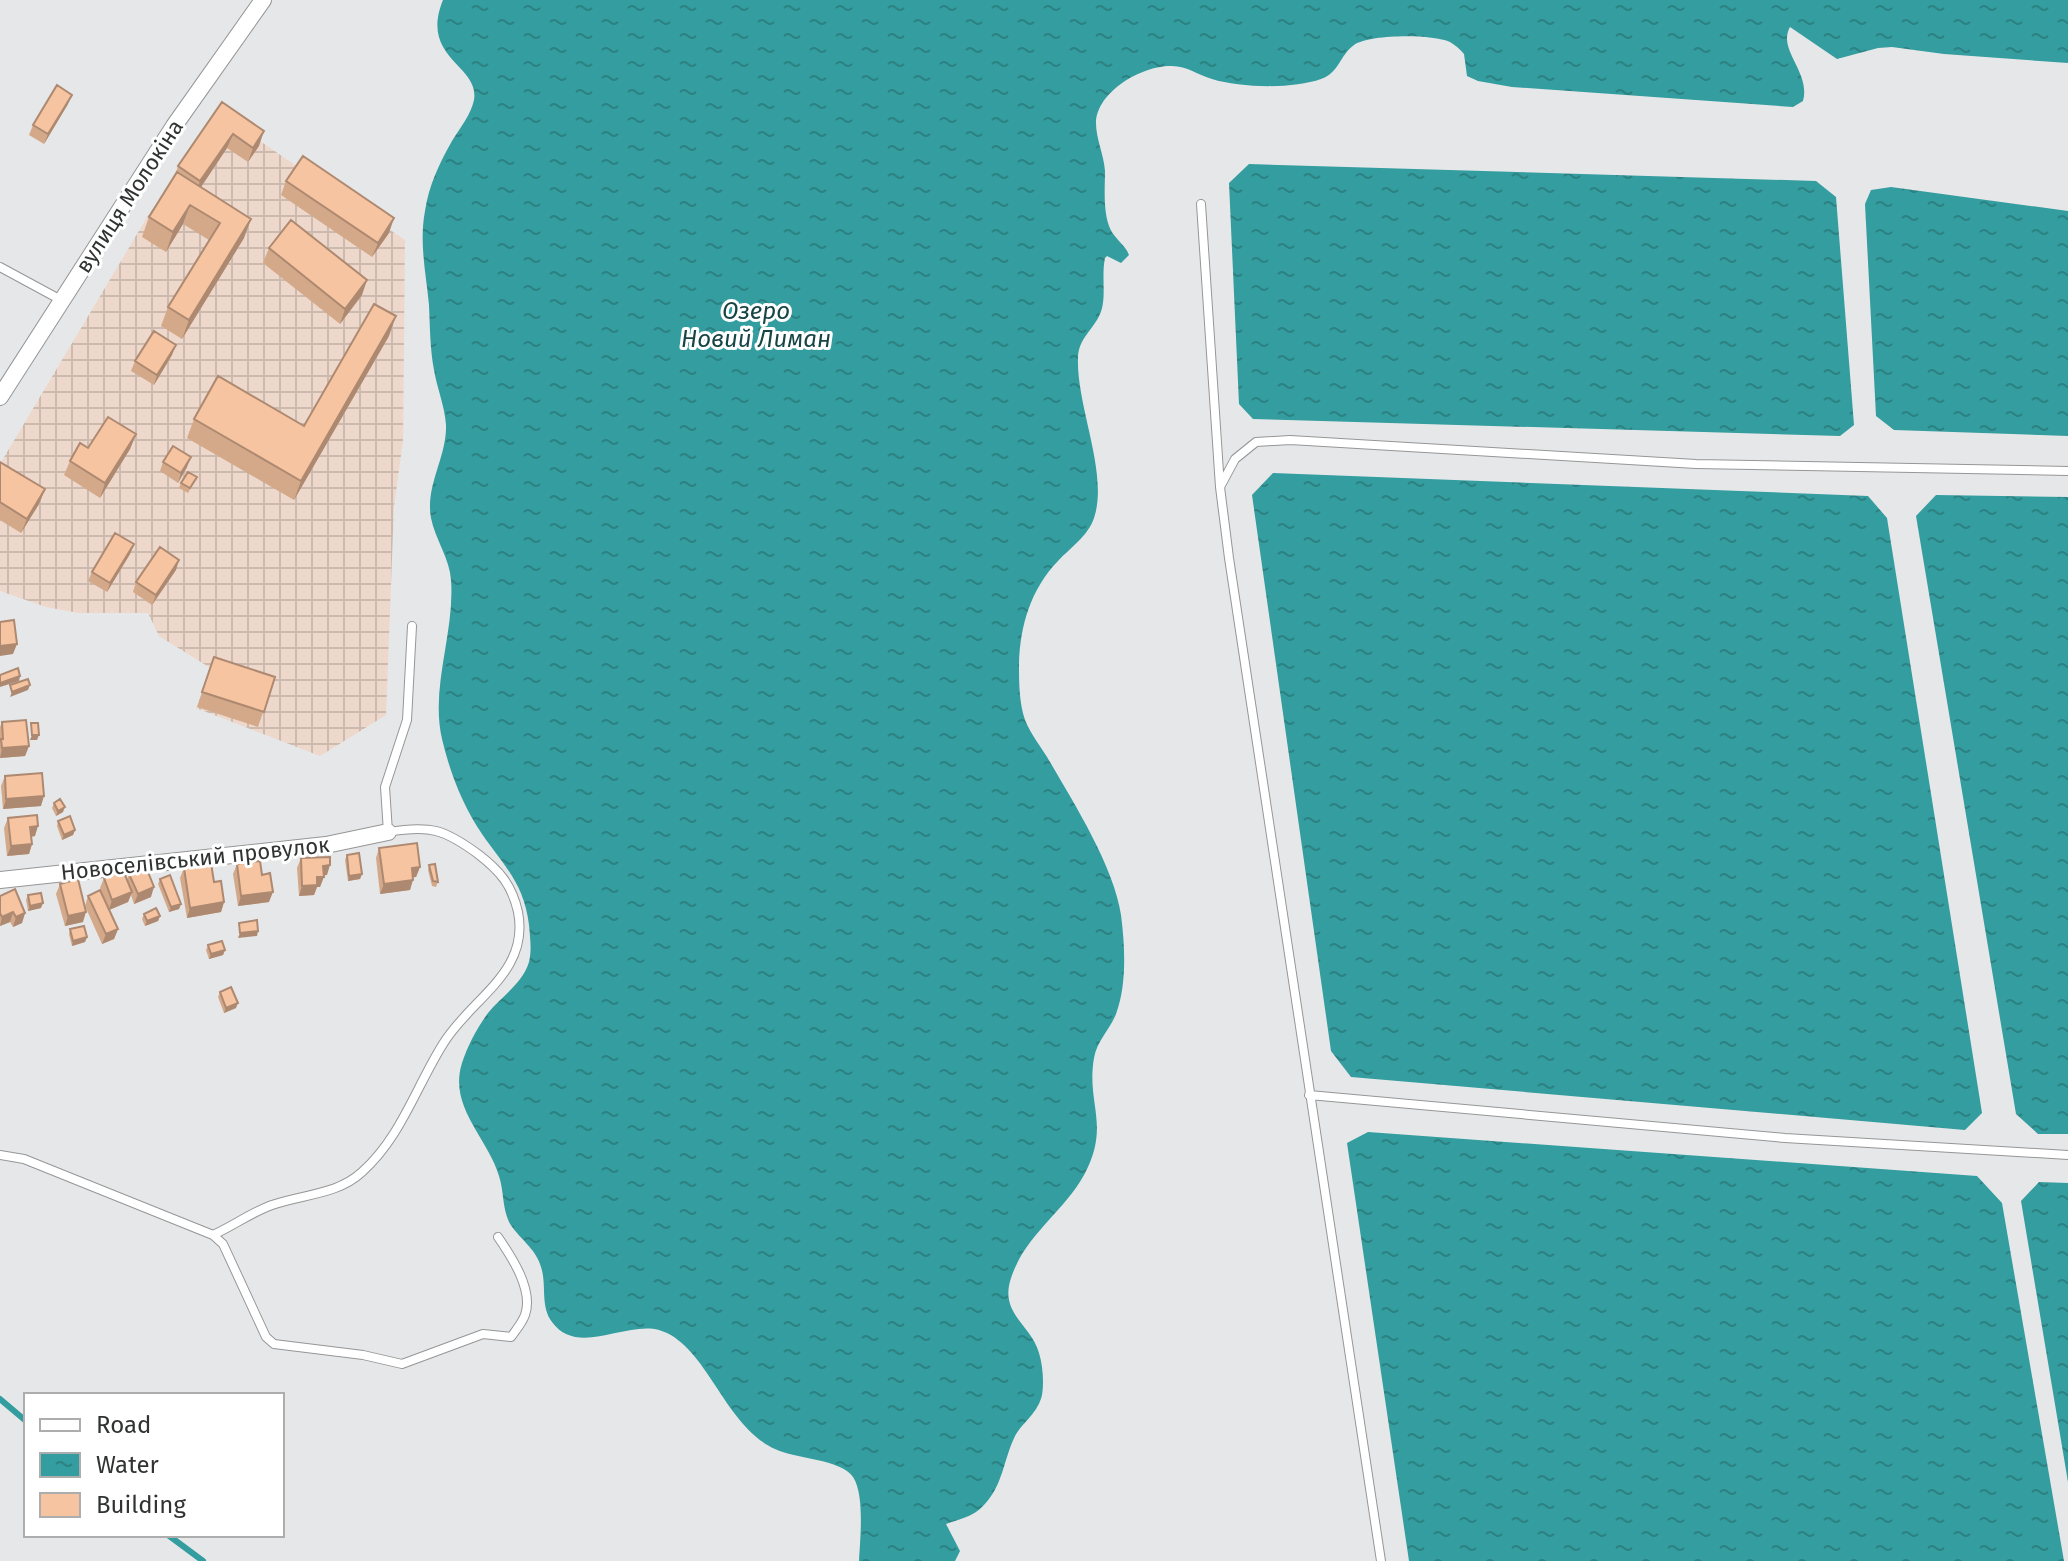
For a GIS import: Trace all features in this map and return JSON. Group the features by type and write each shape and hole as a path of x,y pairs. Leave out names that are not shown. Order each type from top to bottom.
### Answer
{"street":[{"name":"вулиця Молокіна","path":"0,397 190,102 263,0"},
{"name":"Новоселівський провулок","path":"0,880 326,845 388,832"}],"lane":[{"path":"1201,204 1220,487 1229,558 1381,1561"},
{"path":"0,267 62,300"},
{"path":"1220,487 1235,459 1256,442 1290,440 1696,464 2068,471"},
{"path":"213,1235 272,1205 338,1188 365,1170 399,1127 451,1032 499,982 514,958 519,921 514,894 507,880 483,858 439,830 421,827 388,832 385,787 407,720 412,626"},
{"path":"1309,1095 1785,1138 2068,1155"},
{"path":"0,1155 34,1163 213,1235 223,1244 266,1337 274,1344 363,1355 402,1364 483,1334 511,1337 524,1317 527,1304 517,1267 498,1237"}],"shaded area":[{"path":"223,116 405,240 403,441 394,506 386,715 320,756 196,708 212,669 159,636 148,613 79,613 46,607 0,591 0,464 149,214"}],"water":[{"name":"Озеро Новий Лиман","path":"443,0 2068,0 2068,63 1892,47 1837,59 1790,27 1788,44 1804,90 1803,101 1793,107 1512,87 1478,81 1467,76 1464,54 1450,42 1401,36 1362,41 1354,45 1332,73 1309,82 1282,86 1237,84 1212,79 1183,67 1160,67 1135,75 1104,100 1096,123 1105,171 1106,213 1111,230 1129,255 1121,263 1107,256 1105,258 1102,308 1081,345 1078,357 1098,481 1098,500 1088,530 1049,572 1034,596 1022,635 1019,678 1027,726 1082,817 1117,896 1124,952 1123,978 1120,1003 1094,1058 1092,1074 1097,1128 1092,1158 1075,1189 1025,1249 1008,1290 1012,1310 1039,1353 1043,1374 1042,1395 1037,1407 1015,1436 990,1498 975,1513 946,1524 960,1551 955,1561 859,1561 860,1506 853,1477 839,1466 775,1449 757,1438 728,1404 703,1367 676,1338 659,1330 646,1329 588,1338 562,1332 548,1316 539,1260 509,1222 494,1162 471,1122 460,1094 459,1079 464,1056 488,1013 526,970 530,944 523,898 463,801 445,752 439,719 450,620 451,580 433,526 430,506 446,425 432,354 423,223 435,175 474,100 468,78 444,48 439,36 438,20"},
{"path":"1249,164 1816,181 1836,197 1854,425 1840,436 1253,419 1239,404 1229,183"},
{"path":"1891,187 2068,211 2068,436 1894,430 1876,416 1865,204 1871,190"},
{"path":"1273,473 1868,496 1887,518 1982,1113 1965,1130 1351,1077 1331,1051 1252,495"},
{"path":"1936,495 2068,497 2068,1134 2038,1134 2016,1114 1916,516"},
{"path":"1368,1132 1977,1176 2002,1203 2064,1561 1409,1561 1347,1143"},
{"path":"2039,1182 2068,1183 2068,1482 2021,1201"}],"building":[{"path":"57,85 72,95 48,134 33,125"},
{"path":"222,102 264,131 253,148 233,134 200,181 178,166"},
{"path":"303,156 394,218 378,243 286,181"},
{"path":"177,172 251,219 189,320 168,307 220,223 190,205 173,232 149,217"},
{"path":"291,220 367,280 345,309 269,248"},
{"path":"374,304 396,316 301,481 194,419 218,376 304,426"},
{"path":"154,331 176,345 157,375 135,361"},
{"path":"108,417 136,434 105,483 70,461 80,443 88,448"},
{"path":"173,446 191,457 181,473 163,462"},
{"path":"0,462 45,489 27,519 0,502"},
{"path":"188,472 197,477 190,488 181,483"},
{"path":"115,533 134,544 110,583 92,572"},
{"path":"160,547 179,560 156,595 136,582"},
{"path":"14,620 17,644 0,646 0,622"},
{"path":"214,657 275,677 264,712 202,692"},
{"path":"18,668 20,676 0,683 0,675"},
{"path":"28,679 30,685 12,692 10,685"},
{"path":"26,720 29,746 2,748 2,722"},
{"path":"31,723 38,723 39,735 32,735"},
{"path":"42,773 44,796 6,799 5,776"},
{"path":"60,799 65,807 58,811 54,803"},
{"path":"37,815 38,826 30,827 32,844 11,846 8,818"},
{"path":"70,816 75,830 64,835 58,821"},
{"path":"417,843 420,867 412,868 413,880 384,884 379,848"},
{"path":"359,853 362,874 349,876 347,855"},
{"path":"330,857 330,865 323,866 324,877 317,877 317,885 302,886 301,858"},
{"path":"260,861 262,875 270,873 273,892 241,896 237,864"},
{"path":"211,863 214,882 221,881 224,902 190,908 184,868"},
{"path":"435,864 438,882 433,881 429,865"},
{"path":"146,867 154,887 138,894 129,874"},
{"path":"123,870 132,892 112,900 104,878"},
{"path":"170,875 181,904 171,907 160,879"},
{"path":"78,879 86,912 68,916 60,884"},
{"path":"15,889 25,913 16,917 13,912 2,917 0,896"},
{"path":"100,890 118,929 106,934 88,896"},
{"path":"41,893 43,903 30,906 28,895"},
{"path":"156,908 160,916 147,921 144,914"},
{"path":"257,920 258,931 240,933 239,923"},
{"path":"84,926 87,937 73,941 70,929"},
{"path":"222,941 225,950 211,954 208,945"},
{"path":"231,987 238,1003 226,1008 220,992"}],"waterway":[{"path":"0,1399 24,1419"},
{"path":"171,1537 203,1561"}]}
